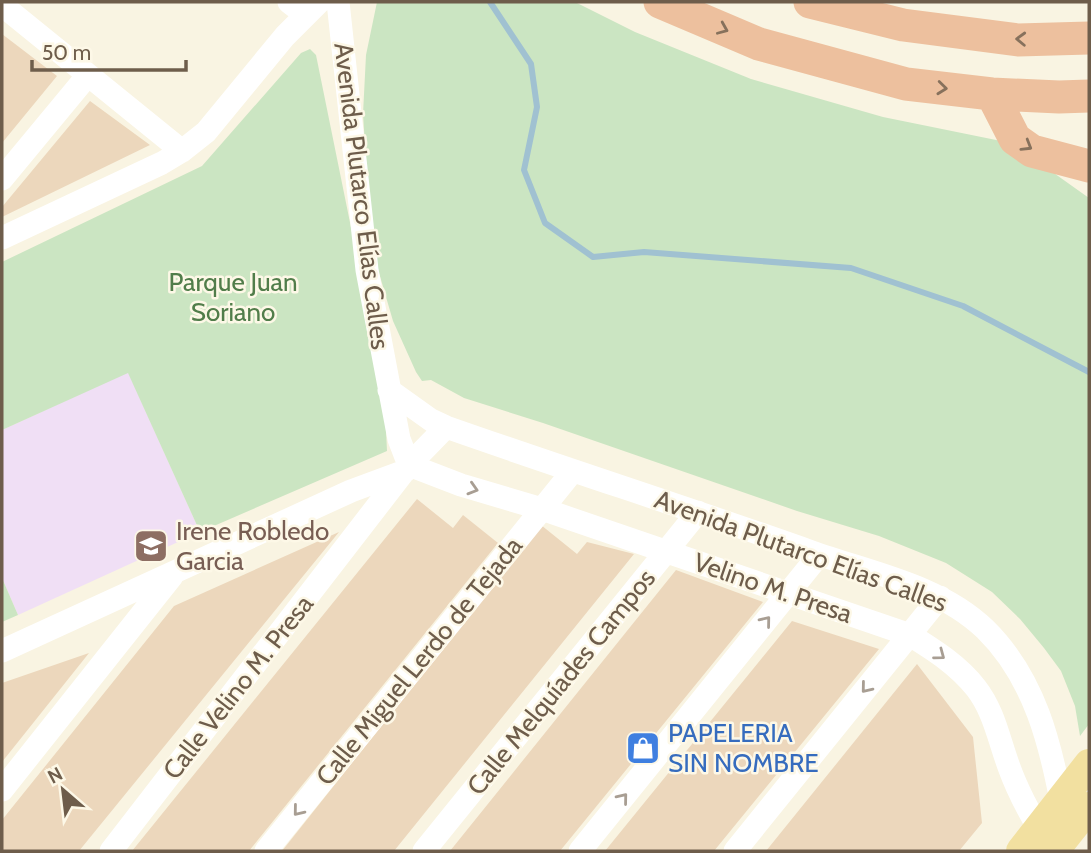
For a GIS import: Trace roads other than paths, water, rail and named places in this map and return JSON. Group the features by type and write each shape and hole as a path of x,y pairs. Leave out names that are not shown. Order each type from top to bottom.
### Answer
{"highway":[{"path":"660,2 759,44 906,84 992,93 1089,96"},
{"path":"810,2 903,25 1018,40 1089,38"},
{"path":"992,93 1015,139 1032,151 1089,166"}],"main road":[{"path":"1050,844 1061,799 1089,764"},
{"path":"1050,844 1089,807"}],"street":[{"name":"Avenida Plutarco Elías Calles","path":"338,2 367,270 389,390 407,468"},
{"path":"2,5 182,151"},
{"path":"2,238 162,163 182,151 206,132 285,36 304,6"},
{"path":"2,180 88,75"},
{"name":"Avenida Plutarco Elías Calles","path":"389,390 431,420 446,427 940,597 959,608 985,630 1009,657 1028,690 1045,729 1061,799"},
{"name":"Calle Velino M. Presa","path":"111,851 407,468 446,427"},
{"path":"2,651 407,468"},
{"name":"Velino M. Presa","path":"407,468 542,509 910,635 939,653 977,689 990,711 1013,778 1050,844"},
{"name":"Calle Miguel Lerdo de Tejada","path":"265,851 572,472"},
{"name":"Calle Melquíades Campos","path":"424,851 698,512"},
{"path":"580,851 819,555"},
{"path":"2,790 176,571"},
{"path":"735,851 940,597"}],"waterway":[{"path":"490,2 531,64 537,107 524,170 545,223 593,257 644,252 851,268 963,306 1089,372"}],"place":[{"name":"Irene Robledo Garcia","path":"151,546"},
{"name":"PAPELERIA SIN NOMBRE","path":"643,748"}],"park label":[{"name":"Parque Juan Soriano","path":"233,297"}]}
